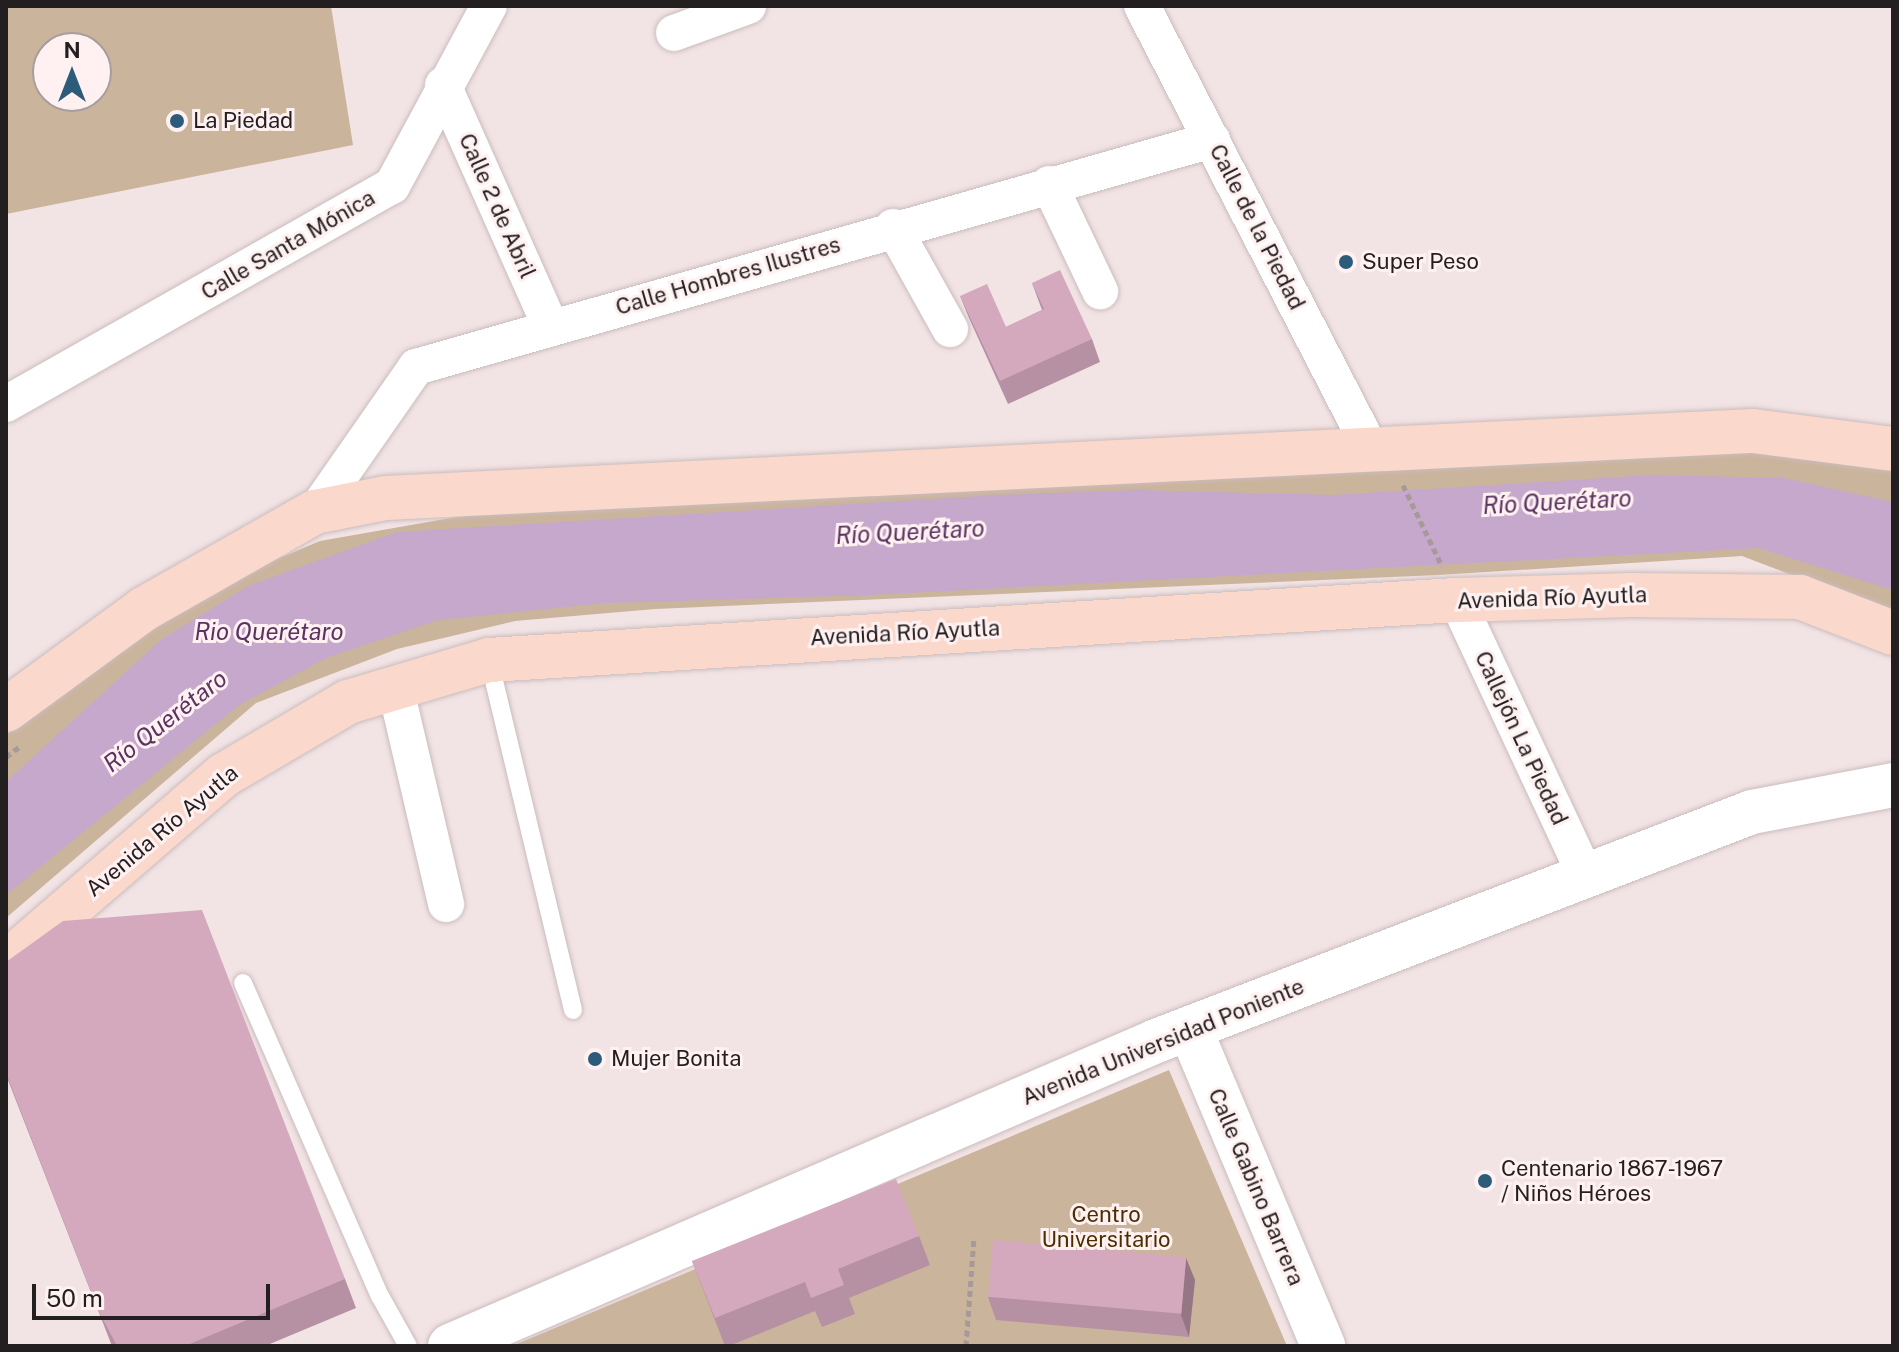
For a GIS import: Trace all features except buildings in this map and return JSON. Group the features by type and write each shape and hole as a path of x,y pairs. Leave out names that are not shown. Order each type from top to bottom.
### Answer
{"main road":[{"path":"14,729 144,609 315,512 386,498 1753,431 1893,449"},
{"name":"Avenida Río Ayutla","path":"6,963 224,775 348,702 489,660 1451,586 1800,597 1893,633"},
{"path":"14,729 107,650 144,609"}],"street":[{"name":"Calle Santa Mónica","path":"6,404 392,186 405,171 443,85 489,6"},
{"path":"674,33 748,6"},
{"name":"Calle de la Piedad","path":"1142,6 1371,449"},
{"name":"Calle 2 de Abril","path":"443,85 551,328"},
{"name":"Calle Hombres Ilustres","path":"315,512 416,367 893,227 1212,140"},
{"path":"1049,184 1100,291"},
{"path":"893,227 950,329"},
{"name":"Callejón La Piedad","path":"1451,586 1585,875"},
{"path":"395,686 446,904"},
{"name":"Avenida Universidad Poniente","path":"450,1346 1190,1029 1585,875 1752,812 1893,785"},
{"name":"Calle Gabino Barrera","path":"1190,1029 1323,1346"}],"lane":[{"path":"489,660 573,1010"},
{"path":"243,983 380,1296 408,1346"}],"path":[{"path":"1403,487 1451,586"},
{"path":"6,757 14,729"},
{"path":"966,1346 974,1238"}],"green space":[{"name":"La Piedad","path":"6,6 331,6 353,145 6,214"},
{"name":"Rio Querétaro","path":"1710,439 1893,456 1893,614 1742,556 1438,575 655,609 515,621 397,649 256,703 6,918 6,735 173,603 320,541 519,506"},
{"name":"Centro Universitario","path":"1169,1070 1287,1346 512,1346"}],"water":[{"name":"Rio Querétaro","path":"1653,475 1784,478 1888,501 1893,504 1893,590 1758,548 870,595 605,603 438,620 326,658 239,705 6,895 6,782 162,639 248,586 397,532 999,495 1138,490 1334,495"}],"place":[{"name":"La Piedad","path":"177,121"},
{"name":"Super Peso","path":"1346,262"},
{"name":"Mujer Bonita","path":"595,1059"},
{"name":"Centenario 1867-1967 / Niños Héroes","path":"1485,1181"}],"water label":[{"name":"Río Querétaro","path":"1557,502"},
{"name":"Río Querétaro","path":"910,532"},
{"name":"Río Querétaro","path":"165,721"}]}
